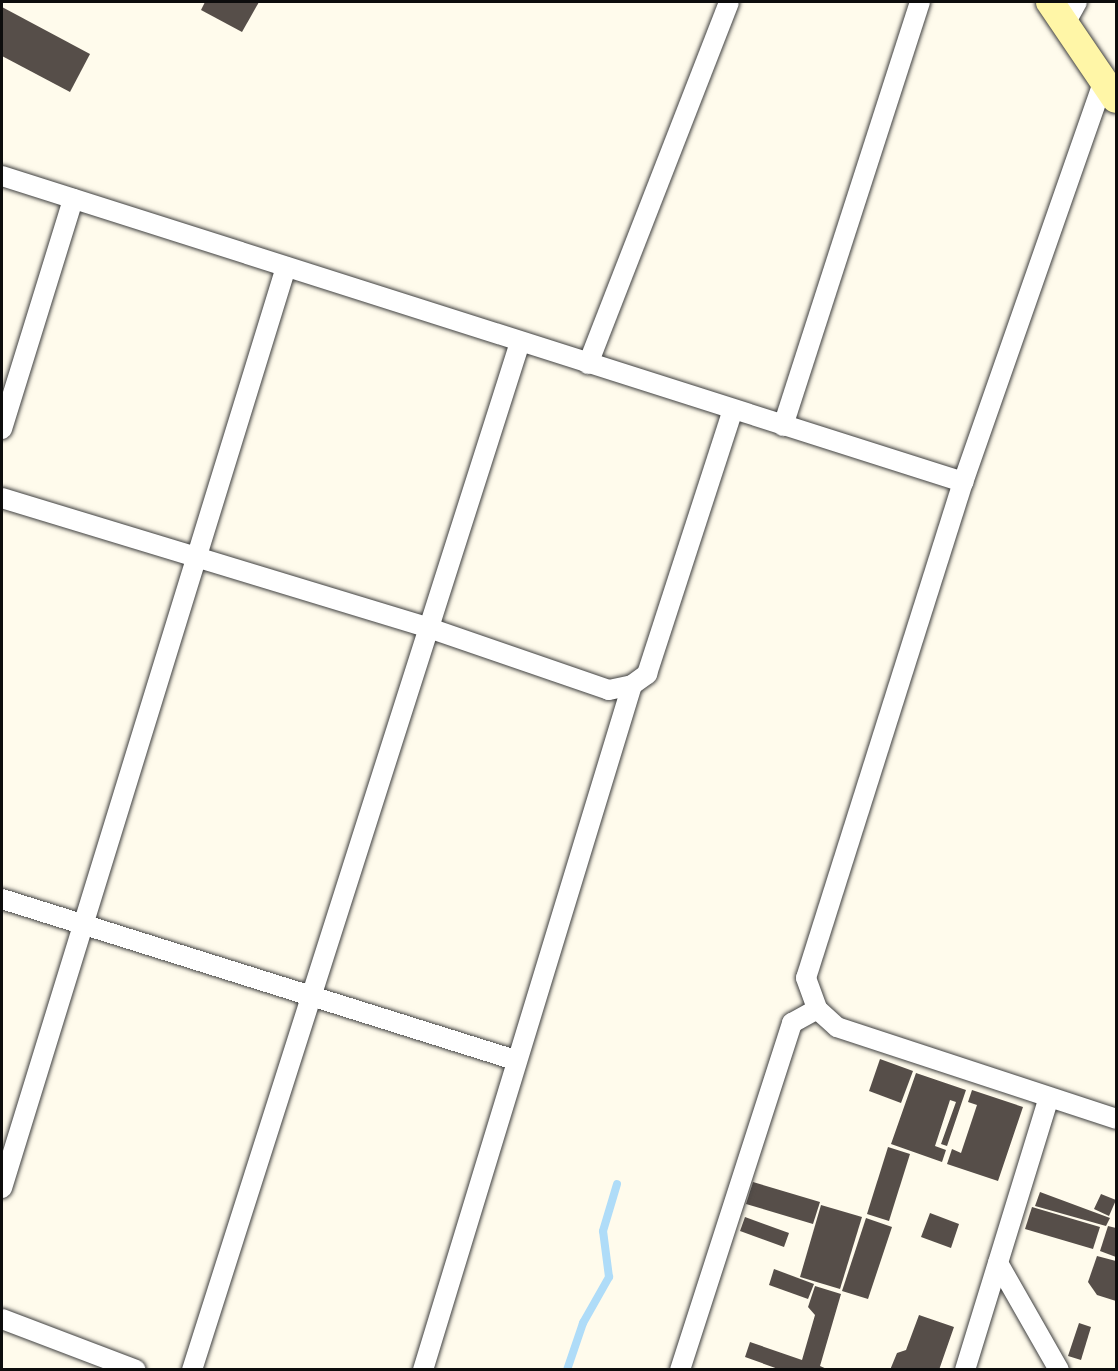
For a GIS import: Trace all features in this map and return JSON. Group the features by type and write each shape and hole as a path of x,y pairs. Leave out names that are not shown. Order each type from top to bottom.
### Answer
{"street":[{"path":"588,364 729,2"},
{"path":"783,426 920,2"},
{"path":"1065,8 1111,88 963,482 806,978 817,1009 837,1027 1048,1100 1116,1119"},
{"path":"2,176 963,482"},
{"path":"2,429 73,199"},
{"path":"2,1188 286,267"},
{"path":"192,1370 520,342"},
{"path":"2,498 429,628 609,690 633,685 647,674 733,410"},
{"path":"423,1370 515,1060 633,685"},
{"path":"2,899 312,993 515,1060"},
{"path":"680,1370 792,1023 817,1009"},
{"path":"965,1370 1048,1100"},
{"path":"998,1263 1059,1370"},
{"path":"2,1320 136,1370"}],"building":[{"path":"205,2 259,2 242,32 201,10"},
{"path":"2,7 90,54 70,92 2,56"},
{"path":"880,1059 913,1071 901,1103 869,1091"},
{"path":"916,1073 966,1090 947,1146 941,1144 956,1102 950,1100 935,1146 946,1150 942,1162 891,1144"},
{"path":"972,1090 1023,1107 998,1181 947,1164 952,1149 961,1153 977,1105 968,1102"},
{"path":"888,1147 910,1154 889,1221 867,1214"},
{"path":"753,1182 820,1202 813,1224 746,1204"},
{"path":"1040,1192 1110,1218 1106,1226 1035,1206"},
{"path":"1101,1194 1116,1200 1109,1216 1094,1209"},
{"path":"821,1205 862,1217 840,1289 800,1277"},
{"path":"1032,1207 1100,1227 1093,1249 1025,1229"},
{"path":"930,1213 959,1224 951,1248 921,1237"},
{"path":"745,1217 789,1233 784,1247 740,1231"},
{"path":"866,1218 892,1227 868,1299 842,1291"},
{"path":"1108,1226 1116,1228 1116,1257 1100,1251"},
{"path":"1097,1256 1116,1261 1116,1301 1097,1295 1088,1282"},
{"path":"774,1269 814,1284 808,1299 769,1285"},
{"path":"815,1286 841,1294 820,1366 829,1370 781,1370 745,1357 750,1342 802,1360 815,1315 808,1307"},
{"path":"919,1315 954,1327 939,1370 890,1370 897,1353 906,1350"},
{"path":"1079,1323 1091,1327 1081,1360 1068,1356"}],"waterway":[{"path":"567,1370 583,1323 609,1277 603,1231 617,1184"}]}
